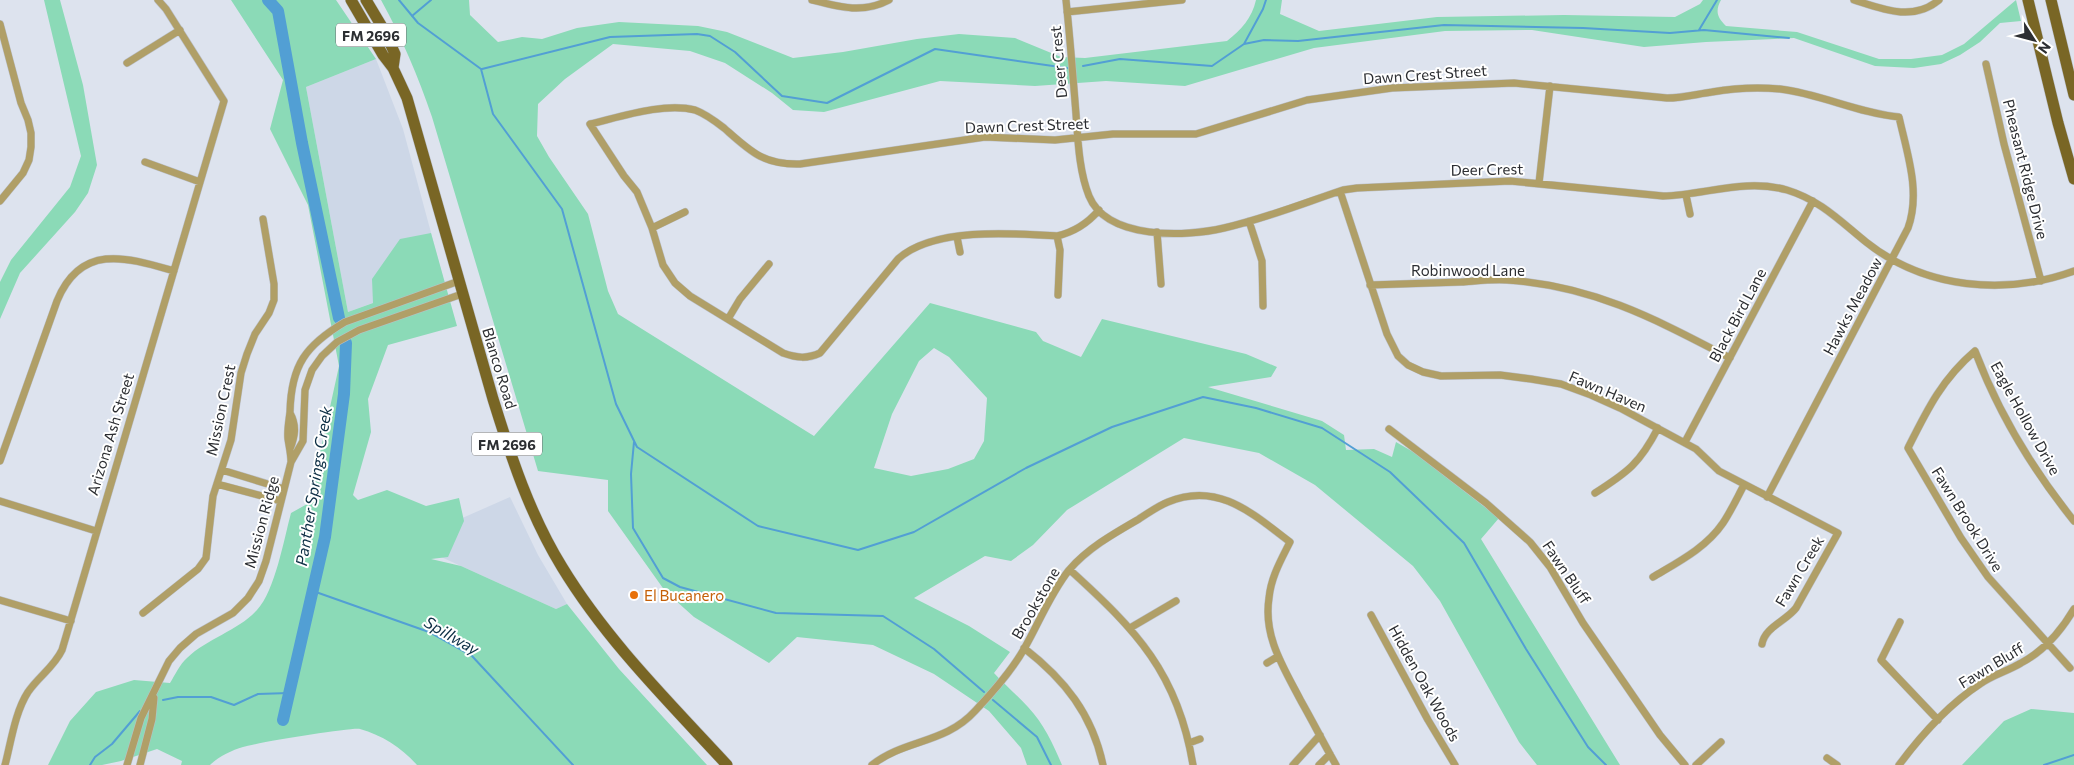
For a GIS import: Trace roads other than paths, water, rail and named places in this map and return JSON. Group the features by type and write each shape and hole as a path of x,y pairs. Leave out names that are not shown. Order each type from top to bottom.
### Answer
{"main road":[{"name":"Blanco Road","path":"351,0 383,56 393,68 407,98 458,281 508,447 530,506 561,567 613,640 727,765"},
{"name":"Blanco Road","path":"366,0 384,30 395,54 393,68"},
{"path":"2028,0 2058,123 2074,179"},
{"path":"2051,0 2074,95"}],"street":[{"path":"127,63 180,30 158,0"},
{"path":"812,0 851,9 865,9 878,6 889,0"},
{"name":"Deer Crest","path":"1066,0 1078,138 1085,183 1090,198 1099,210 1115,223 1127,228 1157,232 1210,231 1249,221 1340,191 1357,188 1510,180 1663,196 1686,195 1728,187 1756,185 1784,190 1813,201 1836,215 1866,242 1892,259 1924,273 1967,284 2012,285 2041,281 2074,271"},
{"path":"1068,12 1182,0"},
{"path":"1854,0 1887,11 1901,13 1918,11 1939,0"},
{"path":"0,24 21,103 28,120 31,133 31,147 29,160 23,173 0,202"},
{"name":"Arizona Ash Street","path":"5,765 22,704 32,686 56,662 62,650 224,101 180,30"},
{"name":"Pheasant Ridge Drive","path":"1986,64 2004,144 2041,281"},
{"name":"Dawn Crest Street","path":"957,237 921,244 903,254 820,352 809,358 795,357 783,353 690,296 675,283 663,265 652,228 637,192 624,176 590,124 655,110 680,108 694,110 712,119 758,156 784,164 800,164 985,137 1055,140 1113,134 1196,134 1306,100 1392,88 1514,82 1678,98 1734,88 1782,89 1806,94 1863,112 1899,117"},
{"path":"1539,183 1550,86"},
{"name":"Hawks Meadow","path":"1767,497 1908,228 1914,203 1913,186 1899,117"},
{"path":"145,162 200,182"},
{"name":"Fawn Haven","path":"1340,191 1392,346 1398,356 1414,368 1441,376 1500,376 1561,384 1620,408 1685,442 1696,448 1719,472 1838,533"},
{"path":"1686,195 1690,214"},
{"name":"Black Bird Lane","path":"1685,442 1813,201"},
{"path":"960,252 957,237 997,232 1057,236 1066,234 1084,224 1099,210"},
{"path":"652,228 685,212"},
{"name":"Mission Crest","path":"143,613 198,569 206,558 209,521 217,484 231,440 236,395 245,360 256,334 270,313 274,300 274,284 262,219"},
{"path":"1249,221 1262,261 1263,306"},
{"path":"1157,232 1161,284"},
{"path":"1057,236 1060,250 1058,295"},
{"path":"0,460 57,301 71,278 94,262 121,257 135,259 174,271"},
{"path":"728,318 740,299 769,264"},
{"name":"Robinwood Lane","path":"1370,285 1506,280 1587,293 1626,306 1730,358"},
{"name":"Mission Ridge","path":"292,462 290,449 295,437 295,422 290,412 292,381 301,361 313,345 329,331 345,322 458,281"},
{"name":"Mission Ridge","path":"127,765 141,718 154,695 168,661 196,634 229,616 241,606 254,590 266,561 292,462 303,442 305,390 312,370 322,356 337,342 359,330 462,294"},
{"path":"388,306 393,318"},
{"name":"Eagle Hollow Drive","path":"1908,448 1936,393 1960,364 1975,351 1984,374 2029,458 2050,491 2074,521"},
{"path":"290,412 304,412"},
{"name":"Fawn Bluff","path":"1389,428 1486,503 1530,542 1550,567 1584,623 1660,735 1685,765"},
{"path":"1595,493 1632,467 1644,453 1658,428"},
{"name":"Fawn Brook Drive","path":"1908,448 1961,538 1988,577 2070,668"},
{"path":"222,470 284,489"},
{"path":"217,484 281,501"},
{"path":"1652,578 1710,539 1724,522 1744,485"},
{"name":"Brookstone","path":"872,765 895,751 940,736 967,720 1001,682 1024,648 1053,594 1070,570 1096,545 1167,502 1183,497 1209,496 1234,502 1290,542 1274,577 1268,599 1270,633 1278,657"},
{"path":"0,501 96,531"},
{"name":"Fawn Creek","path":"1762,644 1764,636 1790,616 1796,608 1838,533"},
{"path":"1070,570 1130,628 1147,648 1174,696 1189,743 1193,765"},
{"path":"0,600 71,621"},
{"path":"1130,628 1176,601"},
{"name":"Fawn Bluff","path":"1899,765 1938,720 1982,682 2021,664 2047,644 2074,609"},
{"name":"Hidden Oak Woods","path":"1371,615 1453,764"},
{"path":"1900,622 1881,660 1938,720"},
{"path":"1024,648 1045,665 1072,694 1091,725 1103,765"},
{"path":"1267,663 1278,657 1336,765"},
{"name":"Mission Ridge","path":"140,765 152,719 154,695"},
{"path":"1293,765 1320,735"},
{"path":"1189,743 1200,739"},
{"path":"134,741 146,745"},
{"path":"1696,765 1721,742"},
{"path":"1319,765 1330,754"},
{"path":"1827,758 1838,765"}],"waterway":[{"name":"Panther Springs Creek","path":"268,0 278,11 302,143 339,318"},
{"path":"399,0 418,23 481,69 493,114 562,209 616,404 637,447 758,526 858,550 914,532 1026,468 1112,427 1203,397 1256,408 1322,428 1390,472 1464,543 1526,649 1588,747 1606,765"},
{"path":"412,16 431,0"},
{"path":"1083,66 1120,59 1212,66 1244,44 1266,0"},
{"path":"1699,30 1717,0"},
{"path":"1244,44 1264,40 1298,41 1444,25 1583,28 1670,33 1704,30 1789,38"},
{"path":"482,69 610,37 697,34 710,36 735,52 782,96 827,103 935,49 1067,68"},
{"name":"Panther Springs Creek","path":"283,720 325,537 344,394 346,343"},
{"path":"634,442 631,474 633,528 663,578 680,587 776,613 883,616 934,649 984,692"},
{"name":"Spillway","path":"313,591 429,632 472,656 573,765"},
{"path":"163,700 178,697 211,697 234,705 258,694 289,693"},
{"path":"993,700 1037,737 1051,765"},
{"path":"90,765 95,757 112,744 140,711"},
{"path":"2044,765 2074,755"}],"place":[{"name":"El Bucanero","path":"634,595"}]}
